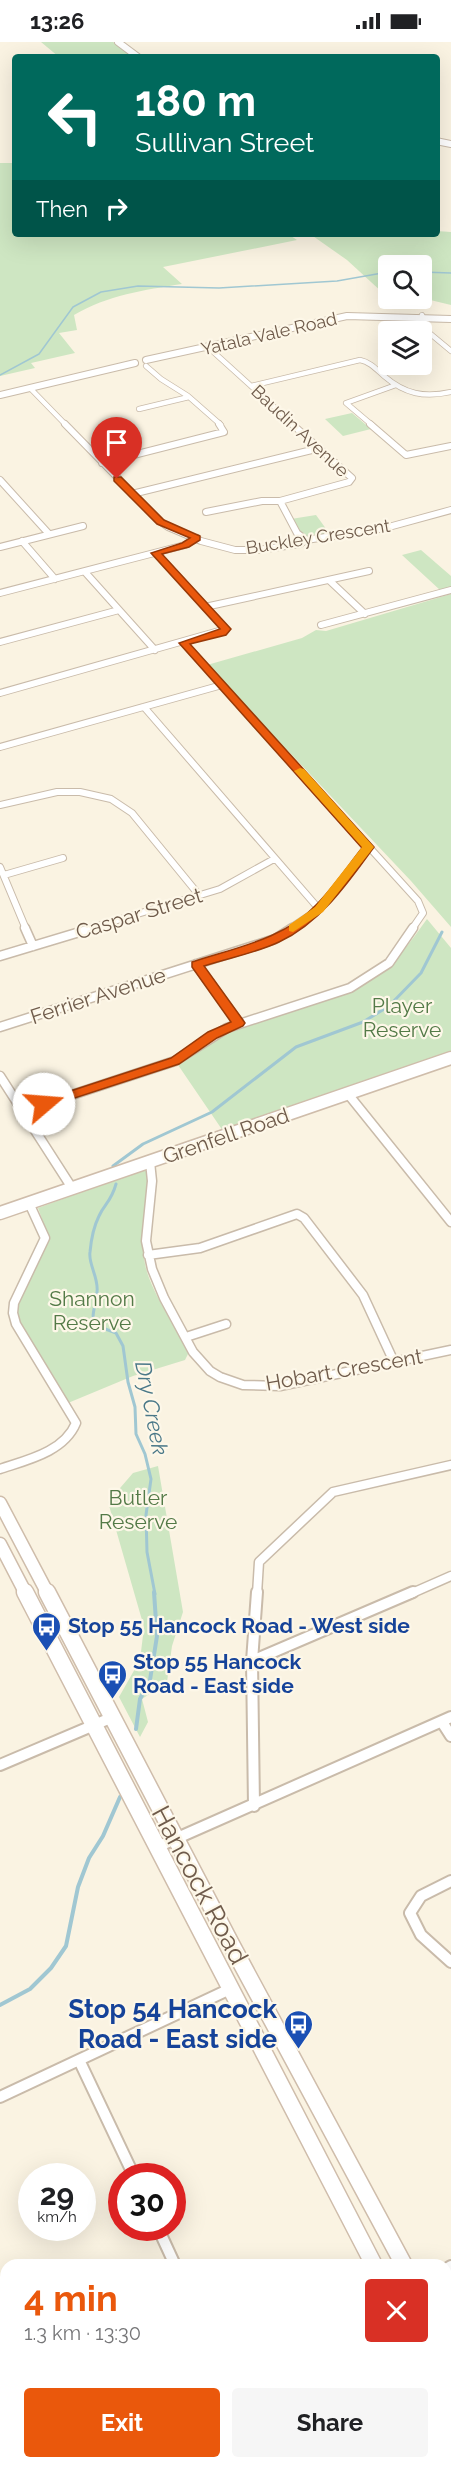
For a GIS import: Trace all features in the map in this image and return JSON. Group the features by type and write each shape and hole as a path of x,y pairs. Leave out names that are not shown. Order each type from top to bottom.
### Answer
{"main road":[{"name":"Grenfell Road","path":"0,1213 451,1058"},
{"name":"Hancock Road","path":"0,1503 250,1980 401,2259"},
{"name":"Hancock Road","path":"0,1544 371,2259"},
{"path":"230,1989 250,1980"}],"street":[{"path":"118,42 134,54"},
{"path":"422,317 427,331 451,351"},
{"name":"Yatala Vale Road","path":"0,395 337,318 451,317"},
{"name":"Baudin Avenue","path":"208,347 350,475 352,481 280,501"},
{"path":"251,386 360,360 367,362 396,386 414,396 422,397 451,392"},
{"path":"102,463 223,433 223,427 189,397 161,380 143,363"},
{"path":"396,386 346,403 406,455 451,446"},
{"name":"Buckley Crescent","path":"30,388 165,525 232,549 245,551 300,544 306,540 377,530 450,512"},
{"path":"139,409 189,397"},
{"path":"132,494 320,448"},
{"path":"0,480 49,534"},
{"path":"206,512 262,501 280,501 297,533 306,540"},
{"path":"0,547 83,526"},
{"path":"0,593 185,545 197,538"},
{"path":"22,541 55,579"},
{"path":"0,693 184,643 226,629 156,553"},
{"path":"206,607 250,594 369,571"},
{"path":"85,572 155,650"},
{"path":"330,580 365,614"},
{"path":"321,625 451,590"},
{"path":"0,642 119,610"},
{"path":"23,1111 175,1061 213,1035 239,1023 363,982 389,963 423,914 422,908 184,643"},
{"path":"0,747 222,685"},
{"path":"144,707 319,909"},
{"path":"0,805 63,791 91,793 111,799 132,813 199,895"},
{"name":"Ferrier Avenue","path":"0,1027 275,939 319,909 368,847"},
{"path":"4,875 63,858"},
{"name":"Caspar Street","path":"0,956 228,886 274,859"},
{"path":"0,867 33,946"},
{"path":"196,964 239,1023"},
{"path":"0,1076 72,1188"},
{"path":"348,1094 451,1222"},
{"name":"Hobart Crescent","path":"150,1162 153,1174 147,1212 149,1265 201,1364 211,1373 231,1383 261,1387 280,1386 451,1350"},
{"path":"0,1469 60,1444 75,1431 76,1423 16,1324 13,1313 14,1303 45,1238 29,1203"},
{"path":"148,1255 200,1248 297,1214 304,1218 363,1295 394,1362"},
{"path":"186,1337 226,1324"},
{"path":"254,1806 252,1661 259,1562 333,1492 451,1465"},
{"path":"252,1661 451,1576"},
{"path":"0,1765 113,1717"},
{"path":"157,1847 446,1720 451,1736"},
{"path":"451,1881 420,1896 411,1913 413,1925 418,1932 451,1962"},
{"path":"0,2097 230,1989"},
{"path":"79,2060 128,2163"},
{"path":"164,2241 172,2259"}],"green space":[{"path":"41,42 113,42 129,54 55,54"},
{"path":"0,163 12,163 12,237 292,237 297,240 163,267 182,284 126,294 87,308 74,315 77,330 59,333 75,353 31,363 35,368 0,376"},
{"path":"440,231 451,232 451,305 432,300 432,255 378,255 378,288 347,260 314,237 440,237"},
{"path":"352,413 371,429 343,436 325,419"},
{"path":"316,515 332,537 306,540 291,519"},
{"path":"421,550 451,576 451,587 440,590 402,555"},
{"path":"451,594 451,927 411,881 207,665 302,638 316,630 326,631"},
{"name":"Player Reserve","path":"427,919 451,948 451,1052 223,1131 176,1062 215,1037 240,1026 353,991 366,984 387,968 403,951"},
{"name":"Shannon Reserve","path":"144,1169 151,1175 143,1230 145,1264 158,1297 189,1352 185,1360 133,1376 68,1403 19,1323 16,1313 17,1303 49,1238 38,1208"},
{"name":"Butler Reserve","path":"158,1466 183,1612 172,1646 167,1682 142,1699 148,1722 140,1737 119,1697 140,1660 144,1627 108,1502 133,1473"}],"waterway":[{"path":"432,272 451,273"},
{"path":"0,375 39,354 73,307 101,292 138,286 219,288 337,281 378,274"},
{"name":"Dry Creek","path":"113,1166 143,1144 212,1112 296,1047 363,1022 389,1006 421,973 442,932"},
{"name":"Dry Creek","path":"116,1184 97,1220 91,1243 90,1257 97,1287 93,1319 99,1326 116,1333 123,1346 128,1382 135,1407 136,1434 145,1454 151,1479 146,1515 147,1552 155,1594"},
{"name":"Dry Creek","path":"136,1729 140,1699 150,1680 157,1636 154,1592"},
{"name":"Dry Creek","path":"0,2005 30,1989 51,1968 66,1946 78,1887 89,1858 103,1836 120,1797"}],"slow traffic":[{"path":"293,928 319,909 368,847 300,771"}],"place":[{"name":"Stop 55 Hancock Road - West side","path":"47,1652"},
{"name":"Stop 55 Hancock Road - East side","path":"112,1700"},
{"name":"Stop 54 Hancock Road - East side","path":"298,2050"}],"route":[{"path":"44,1104 175,1061 213,1035 239,1023 196,964 275,939 300,924 319,909 368,847 184,643 226,629 156,553 192,543 197,538 160,522 117,479"}]}
